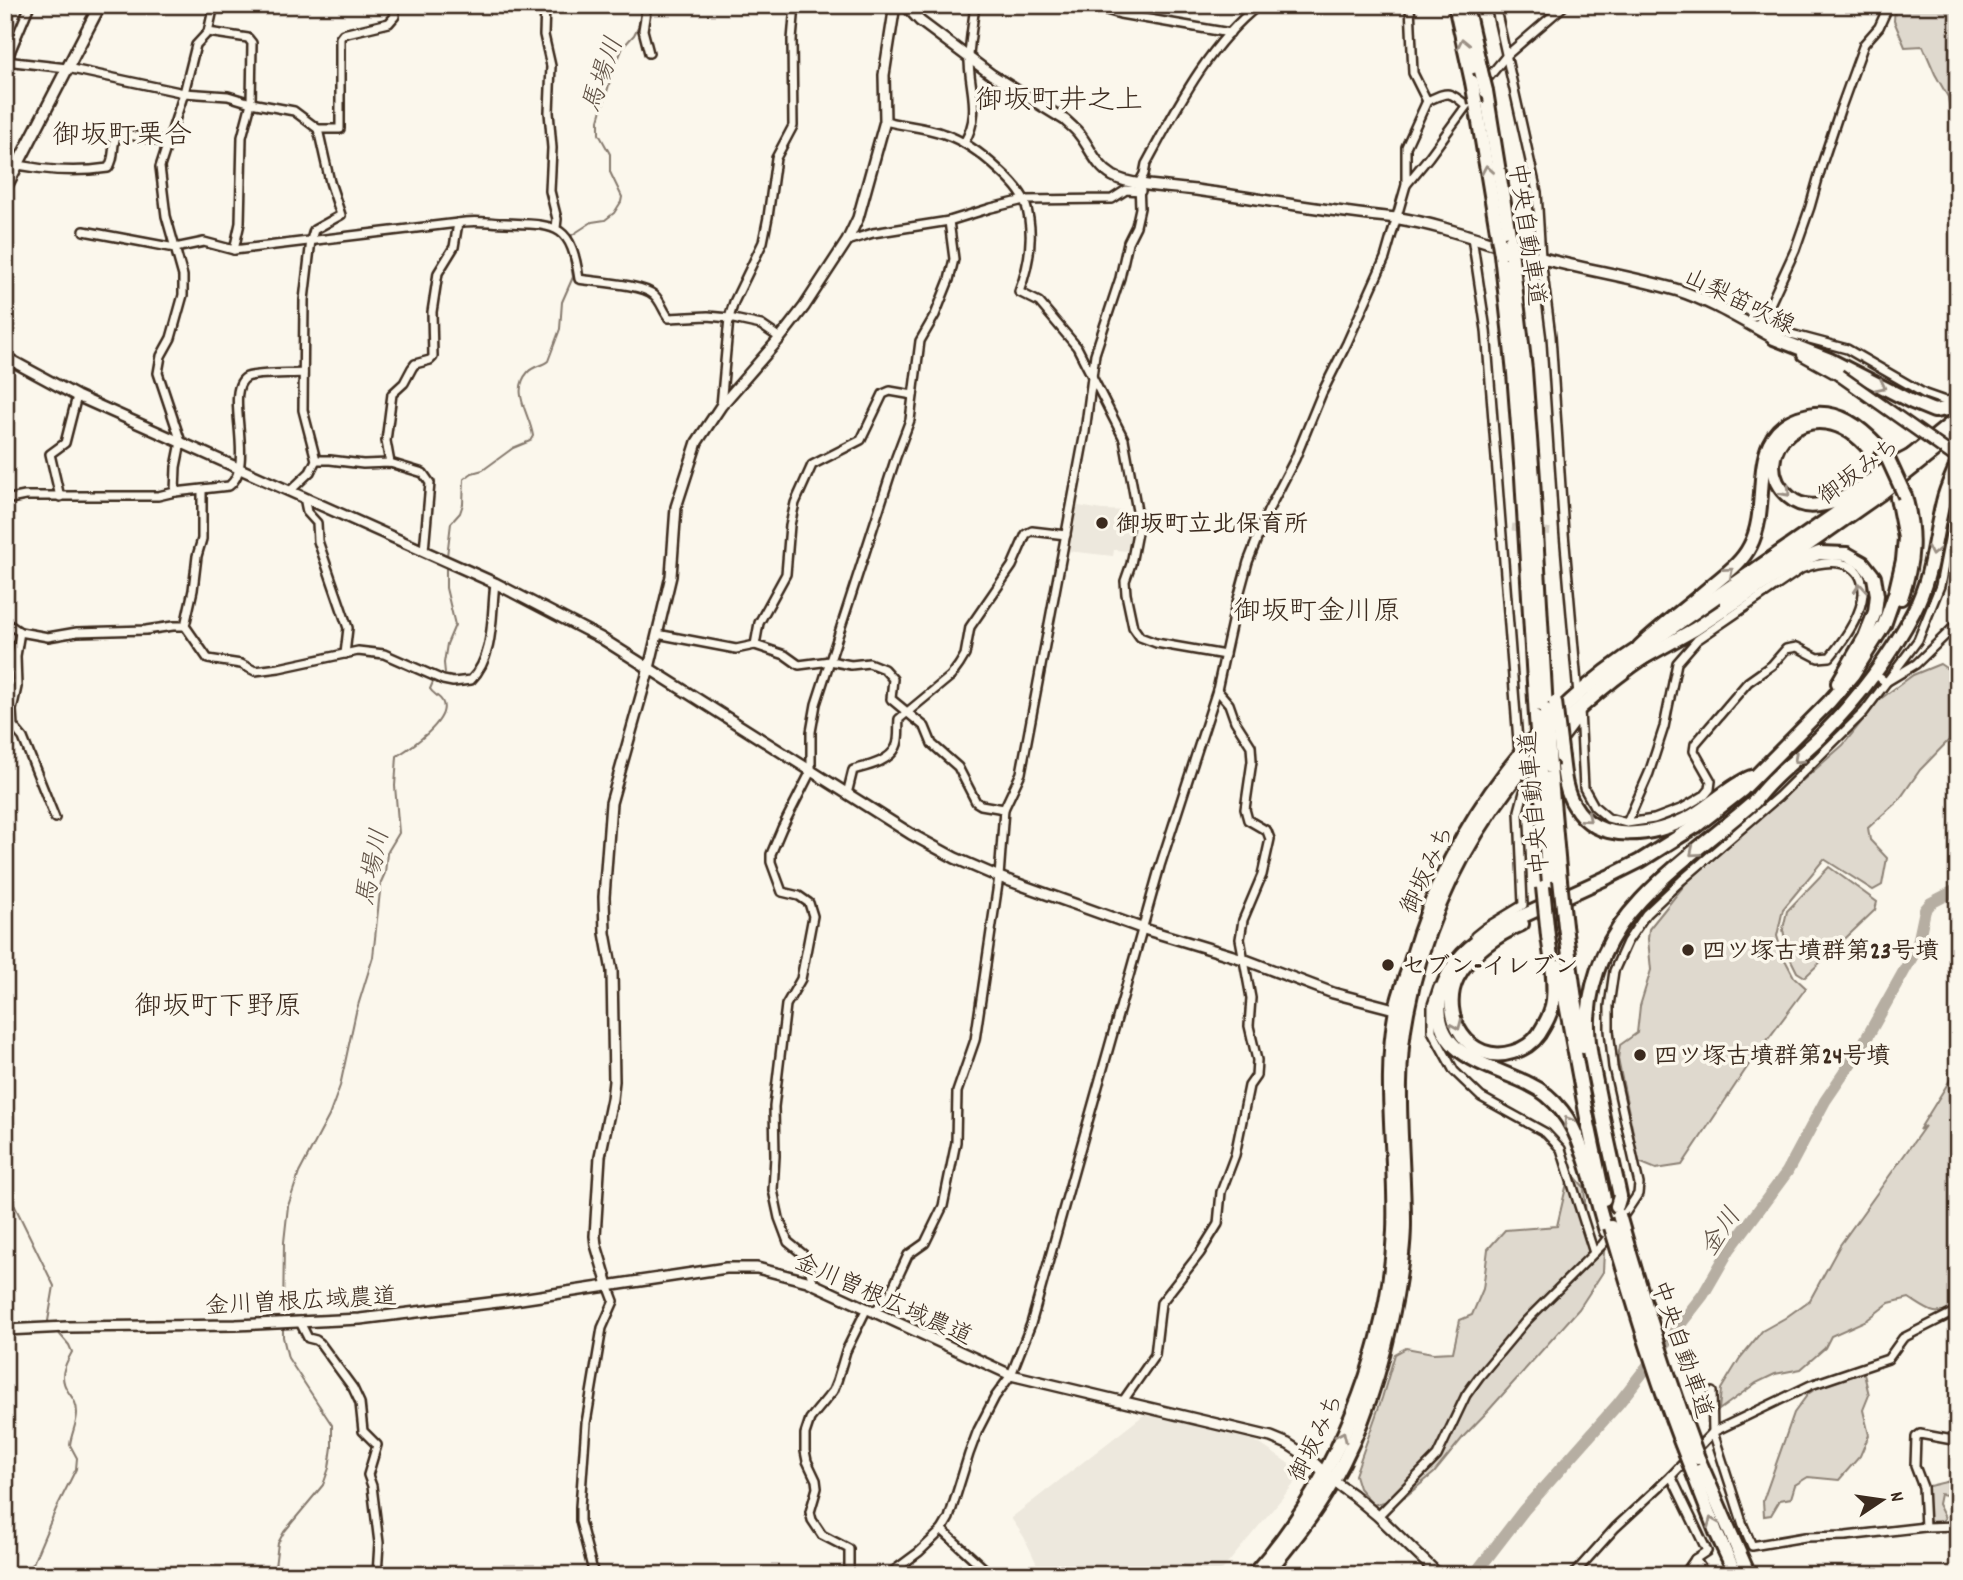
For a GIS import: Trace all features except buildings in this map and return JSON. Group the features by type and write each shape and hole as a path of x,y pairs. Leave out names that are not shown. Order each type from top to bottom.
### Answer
{"highway":[{"name":"中央自動車道","path":"1455,5 1472,82 1471,105 1504,239"},
{"name":"中央自動車道","path":"1466,5 1486,91 1506,256 1525,370 1546,710 1544,828 1572,1041 1613,1248 1618,1251 1662,1392 1749,1575"},
{"name":"中央自動車道","path":"1506,256 1522,477 1546,710"},
{"path":"1774,338 1830,360 1934,411 1958,407"},
{"path":"1640,653 1738,564 1751,545 1761,505 1764,455 1774,436 1787,423 1801,417 1818,413 1835,415 1866,433 1901,497 1912,525 1913,543 1909,574 1886,637 1825,732"},
{"name":"御坂みち","path":"1265,1575 1297,1536 1329,1477 1372,1363 1392,1257 1394,1189 1390,1100 1401,1011 1421,925 1447,865 1466,830 1519,754 1664,633 1863,495 1958,418"},
{"path":"1876,450 1848,430 1832,423 1800,425 1784,436 1775,453 1774,473 1781,491 1796,503 1817,506 1856,492 1890,467 1913,455"},
{"name":"御坂みち","path":"1640,653 1870,502 1958,432"},
{"path":"1618,1210 1620,1196 1592,1063 1588,1020 1595,976 1613,935 1661,880 1754,802 1855,700 1915,610 1929,573 1943,499 1958,461"},
{"path":"1609,1229 1578,1139 1562,1111 1544,1092 1475,1062 1455,1047 1442,1025 1442,988 1454,963 1486,934 1608,877 1676,840 1727,803 1829,702 1853,674 1884,625 1895,594 1905,538 1901,497"},
{"path":"1640,653 1695,629 1819,553 1847,554 1863,563 1874,577 1878,595 1875,612 1865,637 1829,702"},
{"name":"御坂みち","path":"1401,1011 1444,893 1464,854 1498,798 1532,755 1579,706"},
{"path":"1546,710 1562,758 1568,794 1580,814 1600,828 1624,833 1650,831 1678,823 1707,806 1737,783 1755,775"},
{"name":"中央自動車道","path":"1545,770 1551,884"},
{"path":"1551,884 1556,931 1552,967 1553,1002 1548,1021 1535,1040 1523,1049 1507,1054 1479,1051 1466,1042 1457,1029 1451,998 1457,979 1482,949 1515,927 1571,904 1672,851 1750,796 1763,790"},
{"name":"中央自動車道","path":"1556,931 1575,999 1618,1210 1638,1282 1716,1532 1736,1575"},
{"name":"御坂みち","path":"1253,1575 1329,1477"}],"main road":[{"path":"5,189 100,5"},
{"name":"山梨笛吹線","path":"1397,218 1426,222 1541,258 1679,291 1706,302 1755,326 1839,375 1958,461"}],"street":[{"path":"5,72 10,50 30,5"},
{"path":"175,492 181,442 158,373 160,356 171,338 183,295 183,276 166,216 160,167 196,45 208,32 214,5"},
{"path":"9,62 67,68 184,93 228,96 294,111 318,129 340,129 340,38 343,34 389,23 395,16 393,5"},
{"path":"545,5 544,35 551,66 551,191 557,219 556,228"},
{"path":"647,5 643,30 649,53"},
{"path":"721,407 729,318 762,242 776,158 793,126 792,40 795,5"},
{"path":"594,1575 580,1521 580,1507 586,1423 602,1328 614,1301 594,1236 600,1156 614,1081 612,971 605,933 604,897 611,803 649,668 671,576 676,507 697,442 721,407 804,307 847,241 858,218 886,121 884,75 895,5"},
{"path":"905,5 920,21 992,75 1065,120 1075,129 1105,171 1116,177 1140,187 1397,218"},
{"path":"964,143 971,131 975,101 969,57 975,5"},
{"path":"1089,5 1120,14 1230,33"},
{"path":"1120,14 1122,5"},
{"path":"849,1575 849,1549 822,1535 810,1511 817,1488 807,1461 805,1434 810,1419 833,1391 846,1351 870,1310 890,1294 908,1255 925,1243 943,1206 956,1142 957,1092 975,1040 999,877 1004,809 1021,773 1066,535 1095,354 1120,278 1128,242 1136,226 1140,208 1140,187 1146,163 1185,92 1240,21 1259,5"},
{"path":"1410,5 1413,73 1427,101"},
{"path":"1495,5 1536,192 1551,336 1584,788 1594,806 1608,818 1627,823 1654,819 1683,808 1704,795 1710,789 1711,781 1694,751 1695,744 1748,682 1772,664 1786,649 1797,647 1818,658 1830,657 1850,628 1863,593 1857,573 1844,563 1830,561 1797,567 1697,640 1676,663 1660,738 1649,773 1627,823"},
{"path":"1551,17 1554,5"},
{"path":"1406,185 1471,105 1507,55 1565,5"},
{"path":"1889,5 1879,27 1864,44 1835,123 1795,250 1766,313 1755,326 1847,349 1925,394 1945,401 1958,399"},
{"path":"208,32 248,38 253,43 251,103 242,137 240,223 234,250"},
{"path":"888,1575 919,1552 942,1530 949,1518 978,1430 995,1397 1011,1375 1031,1324 1160,866 1217,690 1244,573 1268,511 1296,459 1322,393 1385,258 1406,185 1406,147 1427,101 1446,92 1471,105"},
{"path":"886,121 943,133 982,153 1006,176 1024,200 1031,235 1030,255 1019,292 1039,302 1077,347 1124,439 1139,522 1125,581 1125,594 1133,627 1140,637 1156,643 1225,654"},
{"path":"290,491 310,472 316,460 303,410 304,300 311,240 314,230 341,215 330,182 318,129"},
{"path":"5,162 83,172 108,168 112,163 113,140 117,135 124,134 168,144"},
{"path":"847,241 873,233 949,221 1024,200 1112,199 1126,190 1140,187"},
{"path":"84,231 175,248 204,242 234,250 470,220 537,223 556,228 572,246 579,279 624,285 650,292 657,298 669,318 729,318 761,325 780,338"},
{"path":"814,1284 804,1255 788,1242 773,1190 774,1107 786,1005 800,979 813,916 809,903 799,896 782,892 771,862 771,854 811,771 816,704 910,420 920,341 935,315 954,259 949,221"},
{"path":"390,463 386,441 392,394 404,383 415,364 433,357 432,312 438,273 454,247 458,223"},
{"path":"1472,237 1486,330 1519,754"},
{"path":"5,357 77,396 495,583 581,627 936,849 999,877 1144,929 1243,959 1333,993 1401,1011"},
{"path":"5,500 25,496 158,496 229,486 235,482 239,468 241,446 237,396 240,383 248,376 303,373"},
{"path":"755,645 759,623 786,574 790,525 795,503 812,465 861,440 883,394 890,391 914,395"},
{"path":"60,497 50,454 65,443 77,396"},
{"path":"316,460 390,463 422,473 430,483 424,551"},
{"path":"202,490 202,539 185,626 208,659 241,664 255,671 358,651 383,653 453,682 471,680 489,649 495,583"},
{"path":"304,497 307,512 317,523 318,541 348,628 345,654"},
{"path":"1502,525 1512,527"},
{"path":"1378,1516 1437,1456 1466,1395 1479,1377 1525,1322 1594,1253 1638,1194 1639,1184 1613,1067 1609,1030 1609,1006 1615,971 1627,942 1646,914 1778,797 1864,712 1883,680 1918,640 1940,586 1951,529"},
{"path":"847,794 853,770 881,761 893,751 897,746 899,719 951,676 959,665 965,654 970,626 1012,566 1026,534 1032,530 1066,535"},
{"path":"1553,532 1564,533"},
{"path":"5,622 20,632 48,636 185,626"},
{"path":"1883,680 1916,664 1958,623"},
{"path":"20,632 16,656 17,687 9,728 23,738 55,818"},
{"path":"657,634 736,649 755,645 785,655 799,666 830,661 851,665 869,663 884,669 893,679 891,699 925,727 932,744 958,767 976,802 1004,809"},
{"path":"1836,650 1848,657"},
{"path":"1123,1401 1155,1354 1161,1303 1200,1253 1218,1224 1221,1192 1235,1155 1249,1086 1256,1076 1257,1060 1250,1026 1251,998 1240,939 1243,920 1262,875 1270,839 1267,831 1248,820 1245,810 1252,761 1251,746 1235,722 1229,704 1217,690"},
{"path":"1579,706 1524,792 1519,811 1523,905 1485,928 1462,948 1443,973 1432,1005 1432,1031 1454,1071 1481,1097 1546,1133 1561,1149 1594,1253"},
{"name":"金川曽根広域農道","path":"5,1330 236,1325 360,1319 514,1300 726,1268 757,1268 794,1276 814,1284 1011,1375 1271,1437 1289,1444 1378,1516 1439,1575"},
{"path":"1573,1575 1615,1528 1713,1432 1811,1385 1888,1359 1903,1338 1958,1310"},
{"path":"300,1322 308,1338 320,1343 353,1388 360,1403 363,1431 377,1445 368,1475 372,1486 379,1543 377,1575"},
{"path":"1712,1392 1713,1432 1740,1527 1752,1546 1805,1537 1846,1536 1925,1527 1957,1526 1958,1536"},
{"path":"1925,1527 1923,1488 1915,1466 1916,1437 1920,1434 1958,1441"},
{"path":"1671,1476 1710,1549 1695,1559 1684,1575"},
{"path":"942,1530 989,1573 988,1575"},
{"path":"1695,1559 1706,1575"}],"shaded area":[{"path":"1895,5 1958,5 1955,17 1958,21 1958,143 1954,137 1948,97 1923,46 1905,47 1894,21"},
{"name":"御坂町立北保育所","path":"1073,505 1133,511 1130,551 1114,550 1113,556 1068,551"},
{"path":"1940,664 1958,676 1958,723 1954,726 1952,737 1920,770 1899,800 1868,828 1870,840 1887,858 1882,885 1873,890 1824,859 1783,909 1777,936 1783,956 1794,977 1806,988 1748,1066 1682,1165 1656,1169 1639,1162 1618,1059 1620,1045 1637,1033 1640,1006 1651,970 1649,929 1686,883 1843,745 1879,700 1913,675"},
{"path":"1829,867 1877,902 1875,910 1805,977 1797,972 1787,952 1783,929 1787,911"},
{"path":"1958,1067 1958,1309 1932,1311 1909,1298 1889,1303 1867,1320 1831,1336 1825,1348 1801,1369 1775,1374 1756,1383 1719,1410 1721,1389 1740,1358 1762,1331 1810,1300 1840,1245 1925,1126 1919,1130"},
{"path":"1576,1178 1584,1187 1587,1231 1604,1251 1603,1272 1579,1309 1434,1473 1406,1496 1373,1505 1359,1488 1355,1475 1395,1354 1406,1348 1433,1353 1453,1352 1460,1320 1472,1315 1483,1289 1488,1249 1505,1230 1557,1226 1567,1183"},
{"path":"1856,1373 1864,1374 1869,1395 1863,1410 1869,1435 1860,1456 1839,1480 1808,1477 1795,1485 1791,1498 1780,1500 1771,1515 1764,1516 1763,1501 1794,1413 1808,1394 1821,1385"},
{"path":"1145,1414 1254,1440 1303,1473 1218,1575 1042,1575 1024,1537 1011,1518"},
{"path":"1958,1479 1958,1524 1951,1517 1955,1496 1940,1494 1938,1504 1945,1518 1940,1523 1930,1524 1925,1487"}],"waterway":[{"path":"12,61 35,5"},
{"name":"馬場川","path":"570,241 572,235 592,222 605,220 621,202 622,197 610,172 610,154 599,134 599,120 623,47 640,23 642,5"},
{"path":"5,85 11,66"},
{"name":"馬場川","path":"447,556 451,523 460,513 463,504 464,479 483,470 513,448 530,441 533,436 521,387 530,370 548,361 560,329 562,302 573,277 568,246"},
{"name":"馬場川","path":"441,676 445,673 447,644 455,625 446,588 446,565"},
{"name":"馬場川","path":"283,1318 284,1242 288,1206 299,1173 329,1116 340,1086 356,1012 373,957 387,853 399,833 395,786 397,756 428,732 441,716 444,708 442,701 430,689 437,679"},
{"name":"金川","path":"1474,1575 1524,1510 1618,1404 1703,1295 1729,1250 1787,1172 1825,1101 1861,1048 1917,948 1925,910 1931,903 1958,889"},
{"path":"5,1186 54,1286 48,1321 51,1324"},
{"name":"馬場川","path":"274,1575 278,1543 323,1485 332,1447 332,1425 288,1358 283,1327"},
{"path":"28,1575 76,1469 77,1458 70,1445 77,1410 63,1377 72,1352 57,1331"}],"tunnel":[{"path":"1512,527 1553,532"},
{"path":"1713,1547 1738,1529"}],"place":[{"name":"御坂町立北保育所","path":"1102,523"},
{"name":"四ツ塚古墳群第23号墳","path":"1688,950"},
{"name":"セブン-イレブン","path":"1388,965"},
{"name":"四ツ塚古墳群第24号墳","path":"1640,1055"}],"district":[{"name":"御坂町井之上","path":"1059,98"},
{"name":"御坂町栗合","path":"122,133"},
{"name":"御坂町金川原","path":"1317,609"},
{"name":"御坂町下野原","path":"218,1004"}]}
